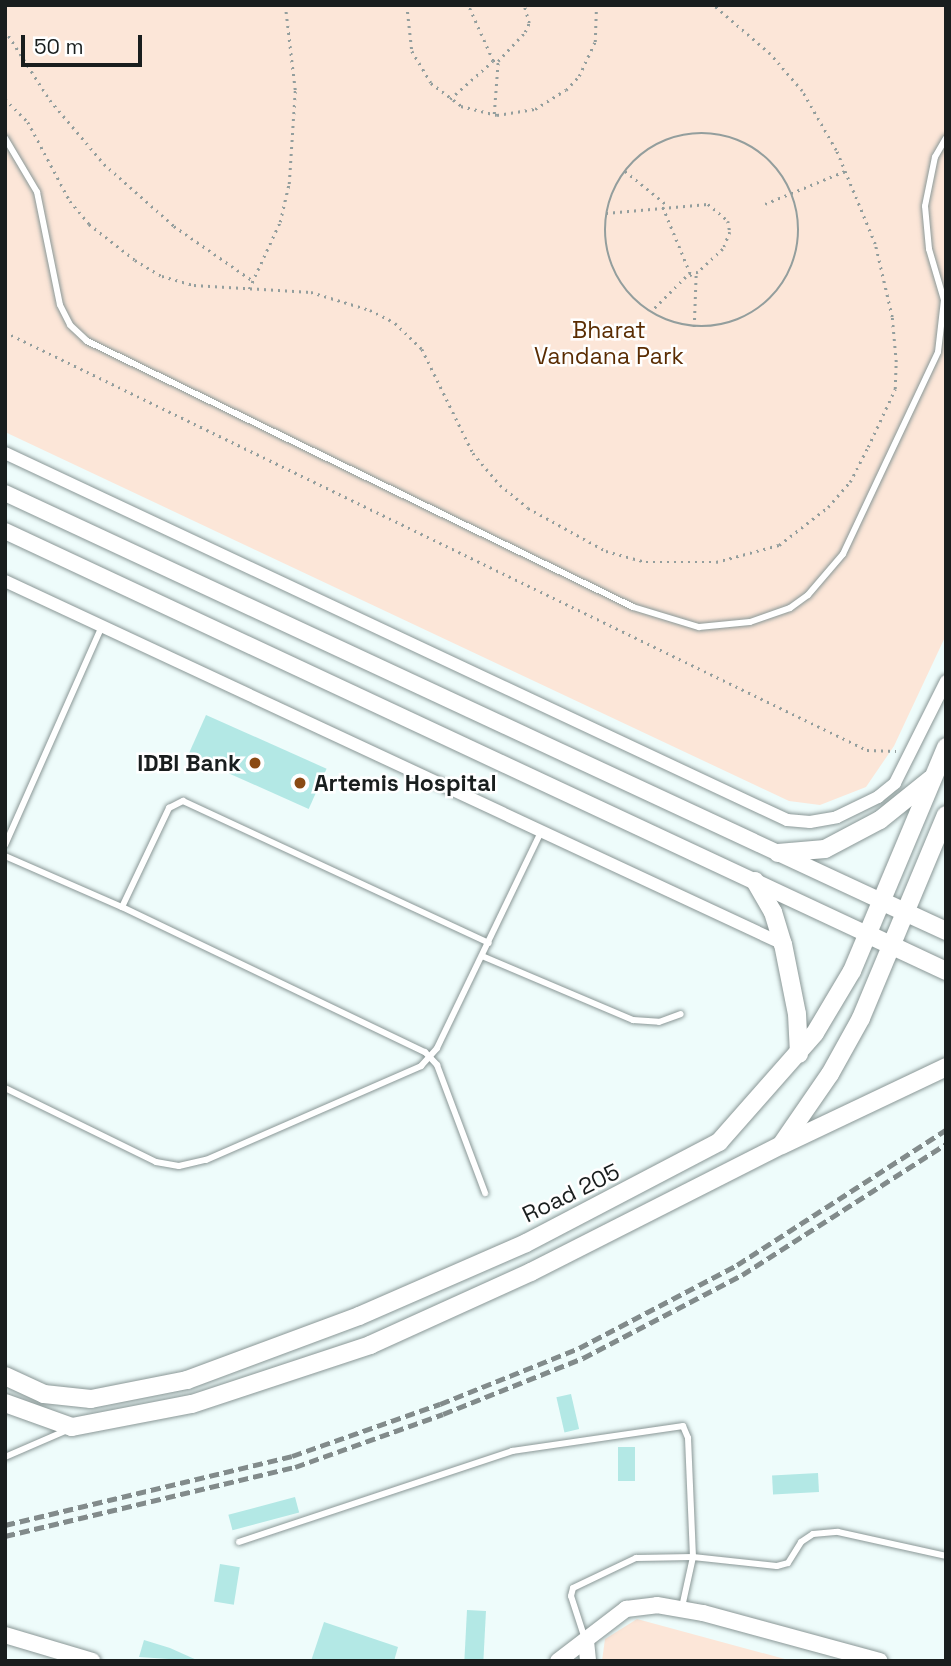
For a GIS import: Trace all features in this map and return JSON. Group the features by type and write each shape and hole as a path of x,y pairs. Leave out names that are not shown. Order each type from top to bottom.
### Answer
{"main road":[{"name":"Road 205","path":"5,1376 44,1394 91,1399 187,1380 359,1316 526,1243 688,1162 719,1142 748,1114 799,1054 852,971 946,747"},
{"path":"778,853 825,849 880,820 933,777"},
{"path":"781,1145 849,1040 946,815"},
{"path":"755,881 773,912 783,944 797,1014 799,1054"},
{"path":"881,901 946,931"},
{"path":"867,934 946,971"},
{"path":"5,1403 72,1427 192,1404 370,1345 531,1272 781,1145 946,1067"}],"street":[{"path":"5,453 787,820 810,822 837,817 878,797 895,783 946,681"},
{"path":"5,493 881,901"},
{"path":"5,531 867,934"},
{"path":"5,581 783,944"},
{"path":"558,1661 626,1609 657,1605 880,1661"},
{"path":"5,1635 92,1661"},
{"path":"586,1641 588,1661"}],"lane":[{"path":"5,138 37,192 60,305 70,325 87,341 633,607 699,627 750,622 790,608 808,595 843,554 938,352 944,300 929,249 925,206 935,158 946,138"},
{"path":"5,845 102,626"},
{"path":"122,907 169,808 183,801 489,943"},
{"path":"5,1088 156,1162 192,1165 421,1066 432,1057 541,832"},
{"path":"5,856 122,907 432,1057 485,1193"},
{"path":"482,956 633,1020 659,1022 681,1014"},
{"path":"239,1542 512,1451 683,1426 688,1438 693,1557 681,1609"},
{"path":"5,1457 72,1427"},
{"path":"586,1641 572,1596 573,1588 625,1561 693,1557 777,1566 788,1563 801,1542 813,1534 838,1532 946,1556"}],"path":[{"path":"249,289 279,222 289,184 295,90 285,5"},
{"path":"407,5 412,51 431,83 450,99 494,114 535,109 566,90 579,76 595,42 596,5"},
{"path":"468,5 493,61"},
{"path":"494,114 498,61 525,32 529,23 524,5"},
{"path":"5,99 28,122 70,201 89,224 135,260 162,276 194,285 312,292 370,310 395,323 422,349 473,453 500,485 552,524 606,551 646,562 716,562 779,545 828,507 850,482 895,389 892,317 875,244 845,171 802,91 770,54 713,5"},
{"path":"5,30 50,100 104,164 174,226 253,281"},
{"path":"450,99 493,61 498,61"},
{"path":"715,134 759,151 792,193 799,235 790,273 780,289 759,309 734,323 694,327 651,313 630,296 611,264 606,213 625,171 650,147 668,139 715,134"},
{"path":"625,171 667,205"},
{"path":"765,204 845,171"},
{"path":"606,213 667,205 708,204 728,221 730,232 723,249 651,313"},
{"path":"663,207 691,275"},
{"path":"694,327 696,273"},
{"path":"5,332 867,750 900,751 916,743"}],"green space":[{"name":"Bharat Vandana Park","path":"5,5 946,5 946,635 894,746 866,787 820,805 789,801 5,432"},
{"path":"637,1619 792,1661 602,1661 605,1639"}],"building":[{"path":"206,715 327,769 309,809 188,755"},
{"path":"571,1394 579,1429 564,1432 556,1397"},
{"path":"618,1447 635,1447 635,1481 618,1481"},
{"path":"818,1473 819,1492 773,1494 772,1475"},
{"path":"295,1497 299,1512 232,1530 228,1515"},
{"path":"220,1564 240,1567 234,1605 214,1602"},
{"path":"467,1610 486,1611 483,1661 464,1661"},
{"path":"324,1622 398,1647 394,1661 311,1661"},
{"path":"144,1640 170,1648 199,1661 139,1657"}],"railway":[{"path":"5,1525 292,1456 440,1404 579,1348 737,1265 946,1130"},
{"path":"5,1536 295,1467 443,1414 583,1358 742,1275 946,1144"}],"place":[{"name":"IDBI Bank","path":"255,763"},
{"name":"Artemis Hospital","path":"300,783"}]}
